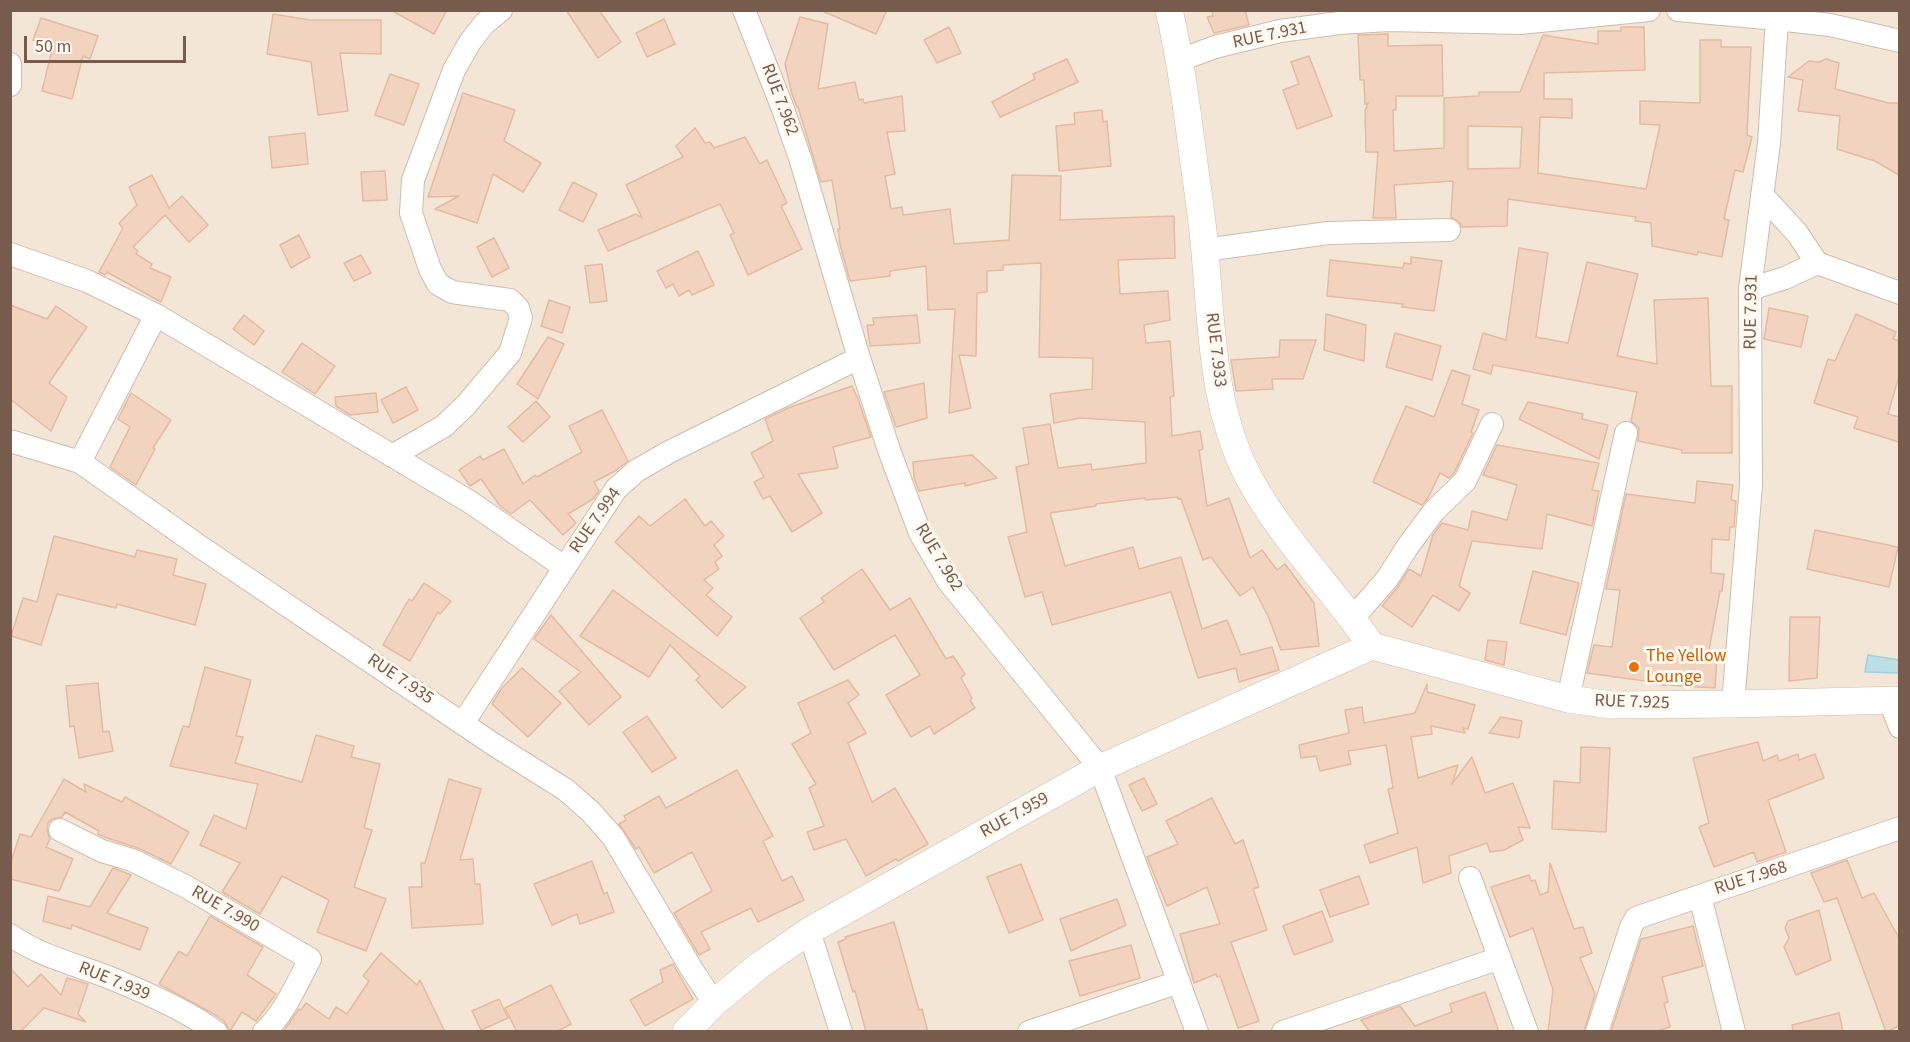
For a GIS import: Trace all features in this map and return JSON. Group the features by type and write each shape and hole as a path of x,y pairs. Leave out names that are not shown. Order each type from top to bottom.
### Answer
{"street":[{"path":"392,456 444,426 466,405 510,352 521,318 518,308 510,300 452,292 438,284 430,269 411,213 413,180 454,70 470,42 484,24 501,10"},
{"name":"RUE 7.962","path":"744,10 801,161 859,358 889,450 920,533 948,581 1100,768 1197,1032"},
{"name":"RUE 7.933","path":"1169,10 1180,60 1205,250 1213,362 1226,423 1249,478 1286,534 1353,618 1372,646"},
{"name":"RUE 7.931","path":"1180,60 1215,47 1280,31 1339,23 1389,20 1520,23 1573,14 1648,10"},
{"path":"1678,10 1830,25 1899,41"},
{"name":"RUE 7.931","path":"1733,704 1751,485 1750,289 1769,143 1777,19"},
{"path":"10,64 10,85"},
{"path":"1762,195 1797,233 1817,263 1899,293"},
{"path":"1205,250 1328,232 1449,231"},
{"path":"10,254 87,281 156,315 470,502 564,567"},
{"path":"1750,289 1781,280 1817,263"},
{"path":"80,462 156,315"},
{"name":"RUE 7.994","path":"463,723 616,489 636,471 707,432 859,358"},
{"path":"1353,618 1387,579 1434,511 1465,481 1492,424"},
{"path":"1568,699 1626,433"},
{"name":"RUE 7.935","path":"10,441 80,462 200,546 566,790 613,837 714,1003"},
{"name":"RUE 7.925","path":"1372,646 1568,699 1612,705 1894,699"},
{"name":"RUE 7.959","path":"686,1032 714,1003 760,965 809,931 1100,768 1372,646"},
{"path":"1894,699 1899,728"},
{"name":"RUE 7.968","path":"1734,1032 1700,896 1899,828"},
{"name":"RUE 7.990","path":"60,830 102,851 132,860 185,886 310,959 295,988 264,1032"},
{"path":"1470,878 1527,1032"},
{"path":"1598,1032 1631,927 1636,918 1700,896"},
{"path":"809,931 841,1032"},
{"name":"RUE 7.939","path":"10,935 27,947 109,978 153,998 204,1023 216,1032"},
{"path":"1283,1032 1500,958"},
{"path":"1029,1032 1179,982"}],"shaded area":[{"path":"10,11 1899,11 1899,1031 11,1031"}],"water":[{"path":"1868,655 1899,660 1899,673 1865,672"}],"building":[{"path":"391,10 447,10 434,34"},
{"path":"566,10 599,10 621,42 598,58"},
{"path":"820,10 887,10 876,34"},
{"path":"1212,10 1245,10 1249,25 1214,33 1207,17 1213,16"},
{"path":"273,14 310,20 381,20 381,54 340,53 348,111 318,115 311,62 267,54"},
{"path":"800,17 828,24 818,89 855,82 859,100 863,99 864,103 902,96 905,131 887,132 895,174 885,176 891,209 902,207 903,215 950,209 954,244 1009,240 1012,175 1061,176 1060,220 1174,216 1175,258 1118,260 1120,294 1168,291 1170,320 1144,325 1146,343 1170,341 1174,396 1170,397 1172,436 1200,431 1203,449 1199,450 1207,506 1229,498 1250,558 1262,550 1277,570 1285,564 1314,603 1319,646 1281,650 1268,616 1253,587 1240,596 1211,557 1203,560 1181,499 1178,497 1145,500 1145,498 1096,504 1096,506 1050,513 1065,566 1133,547 1139,569 1181,557 1202,629 1227,620 1241,655 1272,647 1279,670 1239,682 1236,668 1198,678 1171,592 1052,625 1042,592 1025,597 1008,537 1027,532 1016,467 1029,464 1023,428 1050,424 1058,468 1091,464 1092,470 1146,463 1145,422 1081,418 1054,423 1050,394 1092,389 1093,358 1039,357 1041,263 1003,265 1003,270 987,271 987,292 977,293 976,356 959,355 971,408 949,413 955,309 928,310 926,266 890,271 890,276 850,281 840,244 838,229 840,229 832,180 821,182 792,94 785,64"},
{"path":"41,18 98,36 90,59 83,56 72,99 42,91 53,46 33,40"},
{"path":"664,19 675,44 647,57 636,33"},
{"path":"949,27 961,53 937,63 924,40"},
{"path":"1621,27 1644,27 1645,70 1544,73 1544,99 1572,99 1572,118 1540,117 1538,173 1646,189 1660,125 1640,124 1640,101 1700,103 1700,40 1721,40 1721,47 1751,47 1747,135 1752,137 1743,172 1735,170 1724,219 1729,220 1722,257 1698,252 1697,255 1652,246 1651,223 1635,221 1636,217 1508,199 1507,226 1462,227 1451,217 1453,181 1394,185 1396,218 1373,218 1378,152 1366,152 1365,111 1368,103 1365,104 1364,80 1360,80 1358,35 1388,34 1388,46 1442,45 1443,96 1396,96 1396,110 1393,110 1394,151 1444,148 1444,98 1479,96 1479,92 1520,92 1543,35 1598,44 1598,31 1621,31","holes":["1468,126 1522,127 1520,168 1468,169"]},
{"path":"1309,56 1332,116 1297,129 1283,90 1299,84 1291,62"},
{"path":"1067,59 1078,82 1000,117 992,102 1035,79 1033,74"},
{"path":"1826,59 1839,63 1835,89 1889,103 1899,103 1899,175 1875,161 1837,149 1840,116 1798,111 1803,80 1788,77 1809,61 1819,62"},
{"path":"390,74 419,84 404,125 375,115"},
{"path":"463,93 515,110 504,141 541,163 523,192 493,174 477,223 435,209 459,196 428,197"},
{"path":"1102,110 1103,122 1107,121 1111,166 1059,171 1056,126 1075,124 1074,113"},
{"path":"695,128 705,143 710,142 714,148 745,137 760,164 767,160 787,203 781,206 802,249 748,275 730,235 734,233 720,204 608,251 598,230 636,214 642,218 626,185 683,157 676,146"},
{"path":"305,133 308,164 272,168 269,137"},
{"path":"385,171 387,200 363,201 361,172"},
{"path":"152,175 169,208 182,196 208,225 189,242 165,215 133,247 138,251 136,254 152,264 150,268 171,277 161,302 107,272 105,275 99,272 123,228 119,223 137,205 129,187"},
{"path":"573,182 597,194 583,222 559,210"},
{"path":"299,235 310,257 291,268 280,245"},
{"path":"494,238 509,268 492,277 477,247"},
{"path":"1519,248 1548,253 1536,337 1568,343 1587,262 1638,274 1617,356 1657,364 1654,300 1708,298 1711,386 1732,386 1732,453 1682,453 1682,450 1638,441 1639,428 1631,421 1637,392 1493,365 1491,374 1473,369 1483,333 1506,340"},
{"path":"698,251 714,285 692,295 689,290 679,296 673,284 666,288 657,271"},
{"path":"361,255 371,273 354,281 344,263"},
{"path":"1411,257 1442,261 1434,311 1402,307 1403,304 1327,296 1330,260 1403,268 1404,263 1411,264"},
{"path":"602,264 607,301 590,303 585,266"},
{"path":"549,300 570,307 562,333 541,326"},
{"path":"10,305 47,319 56,306 87,327 49,383 67,397 51,431 10,399"},
{"path":"1769,308 1808,316 1801,347 1764,339"},
{"path":"1326,314 1366,325 1364,361 1324,350"},
{"path":"1856,314 1896,332 1893,339 1899,341 1899,376 1888,414 1899,417 1899,442 1854,428 1858,417 1814,403 1828,359 1835,361"},
{"path":"244,315 264,331 254,345 233,329"},
{"path":"917,315 920,343 870,346 867,325 874,325 873,318"},
{"path":"1395,333 1441,346 1432,380 1386,367"},
{"path":"548,337 564,344 538,399 517,384"},
{"path":"1280,340 1316,340 1303,379 1272,379 1273,389 1236,391 1231,360 1279,357"},
{"path":"302,343 335,366 315,394 282,372"},
{"path":"1452,370 1470,376 1462,404 1479,410 1471,432 1473,433 1454,473 1449,478 1440,473 1422,505 1373,482 1406,406 1434,417"},
{"path":"924,383 927,418 896,427 884,392"},
{"path":"852,386 871,437 833,447 838,468 798,474 822,513 792,532 770,496 763,499 754,482 764,477 751,453 773,441 765,419 788,408"},
{"path":"406,387 418,410 393,423 381,400"},
{"path":"131,393 171,420 153,448 155,449 136,485 110,467 130,427 118,419"},
{"path":"376,393 378,412 350,415 336,406 335,397"},
{"path":"536,401 550,417 523,442 508,427"},
{"path":"1528,402 1583,414 1582,419 1608,425 1599,459 1519,419"},
{"path":"602,410 628,461 594,482 599,491 593,499 568,514 576,523 563,535 530,500 511,514 500,506 481,479 470,486 459,470 480,456 483,460 504,449 523,484 535,475 537,477 582,452 569,426"},
{"path":"1497,445 1599,463 1592,490 1599,491 1592,526 1547,514 1542,549 1472,541 1459,586 1470,593 1459,611 1433,595 1412,627 1382,606 1409,569 1421,576 1433,535 1442,523 1468,530 1472,511 1507,520 1517,485 1483,475"},
{"path":"972,455 997,478 965,486 965,483 919,491 914,478 913,462"},
{"path":"1697,481 1733,485 1731,500 1736,501 1734,527 1730,527 1729,540 1712,539 1711,573 1724,574 1708,655 1717,656 1715,688 1652,684 1652,682 1587,673 1594,645 1612,647 1620,590 1606,589 1626,494 1695,503"},
{"path":"685,499 705,526 711,521 724,536 714,545 722,556 715,562 719,569 704,580 713,588 706,595 732,617 717,636 615,542 639,516 650,526"},
{"path":"1815,530 1898,547 1889,587 1807,569"},
{"path":"54,536 135,557 137,550 177,559 173,575 206,584 195,625 117,604 116,608 57,594 41,645 11,636 23,598 37,602"},
{"path":"862,569 890,610 910,598 946,659 953,656 965,674 961,678 975,708 934,734 930,726 911,737 886,695 920,675 895,635 834,670 800,618 824,602 821,598"},
{"path":"1533,571 1579,583 1566,635 1520,623"},
{"path":"424,583 451,601 440,614 438,612 410,661 383,645 409,599 412,601"},
{"path":"613,590 746,687 722,708 696,680 700,676 670,645 649,677 580,636"},
{"path":"551,615 621,697 589,725 559,691 581,672 534,639"},
{"path":"1790,617 1820,617 1817,678 1789,681"},
{"path":"1488,640 1507,642 1504,665 1485,660"},
{"path":"205,667 251,680 236,736 243,737 235,763 302,782 316,735 354,746 351,757 380,764 364,828 372,830 354,887 386,899 366,951 317,932 329,900 282,876 260,914 222,892 240,863 200,845 214,815 246,829 258,784 170,766 183,726 189,727"},
{"path":"522,668 561,703 528,737 492,704 502,688"},
{"path":"848,680 859,695 848,703 866,733 848,743 872,802 895,788 928,844 866,876 846,839 814,850 807,832 824,826 809,788 816,784 792,744 811,733 798,703"},
{"path":"98,683 103,732 109,731 113,751 79,758 74,726 70,727 66,686"},
{"path":"1427,684 1427,692 1475,705 1468,729 1463,728 1465,733 1431,726 1432,734 1411,737 1418,778 1458,765 1452,784 1472,757 1485,793 1513,783 1530,828 1518,827 1523,840 1504,850 1490,852 1487,843 1449,856 1451,873 1423,883 1417,847 1370,863 1364,845 1398,833 1388,789 1393,788 1386,745 1348,751 1351,764 1320,771 1316,756 1301,758 1299,745 1349,733 1345,710 1362,707 1364,723 1415,713"},
{"path":"647,716 676,758 652,772 623,732"},
{"path":"1501,717 1522,721 1519,738 1489,733"},
{"path":"1758,742 1763,761 1777,755 1779,761 1798,754 1799,760 1815,754 1824,778 1768,800 1786,852 1757,862 1754,852 1714,867 1699,827 1709,823 1693,758"},
{"path":"1581,747 1610,748 1606,832 1552,829 1554,781 1580,783"},
{"path":"737,770 773,836 763,841 782,881 792,876 804,900 758,922 751,908 701,932 710,949 699,955 674,913 712,891 692,852 654,873 639,847 636,849 619,824 626,820 624,816 659,796 666,808"},
{"path":"1144,778 1157,804 1142,811 1129,785"},
{"path":"64,779 86,792 84,784 122,802 125,797 189,832 171,864 138,848 98,834 99,831 65,812 62,817 52,819 48,823 47,830 50,839 46,847 73,859 59,891 10,879 10,865 20,834 31,837"},
{"path":"449,779 481,789 460,860 473,859 475,884 480,884 483,924 412,928 409,887 422,887 421,863 425,863"},
{"path":"1212,798 1235,844 1243,840 1259,887 1253,889 1267,930 1231,942 1259,1021 1238,1028 1220,976 1217,977 1216,974 1194,983 1180,934 1220,924 1207,887 1167,906 1147,857 1178,844 1166,821"},
{"path":"1847,860 1862,898 1874,893 1899,938 1899,1026 1886,1032 1837,898 1824,902 1811,873"},
{"path":"592,861 604,894 607,892 614,912 580,924 577,914 552,925 534,884"},
{"path":"1550,863 1574,929 1583,927 1592,953 1580,958 1595,994 1584,1032 1548,1032 1553,990 1533,928 1510,937 1491,887 1529,875 1531,881 1535,880 1540,895 1548,892"},
{"path":"1021,864 1043,920 1009,933 987,877"},
{"path":"113,868 131,875 107,913 148,928 140,950 72,925 71,929 43,921 48,896 90,907"},
{"path":"1359,876 1369,904 1330,917 1320,890"},
{"path":"1117,899 1126,925 1071,951 1060,919"},
{"path":"1819,910 1831,960 1796,975 1784,947 1789,938 1785,928 1788,921"},
{"path":"1322,911 1333,941 1294,955 1283,926"},
{"path":"210,916 263,947 247,975 276,994 256,1021 242,1012 230,1031 224,1021 212,1013 159,984 179,951 187,956"},
{"path":"894,922 919,1010 922,1009 928,1032 866,1032 855,991 853,992 838,942 846,939 845,937"},
{"path":"1693,926 1703,966 1662,977 1668,1002 1664,1003 1670,1027 1654,1032 1611,1032 1641,939"},
{"path":"1131,945 1140,978 1080,996 1069,961"},
{"path":"381,953 417,985 420,980 445,1032 283,1032 306,1003 329,1019 336,1007 347,1014 369,981 363,976"},
{"path":"673,964 693,999 645,1026 630,1000 663,982 660,970"},
{"path":"10,968 28,987 41,974 61,995 67,978 88,984 78,1014 86,1022 44,1008 20,1032 10,1032"},
{"path":"551,985 571,1024 556,1032 517,1032 505,1008"},
{"path":"1485,992 1499,1032 1370,1032 1361,1020 1400,1006 1415,1026 1452,1012 1450,1004"},
{"path":"499,999 508,1018 481,1030 472,1011"},
{"path":"1839,1013 1843,1032 1793,1032 1792,1025"}],"place":[{"name":"The Yellow Lounge","path":"1634,667"}]}
